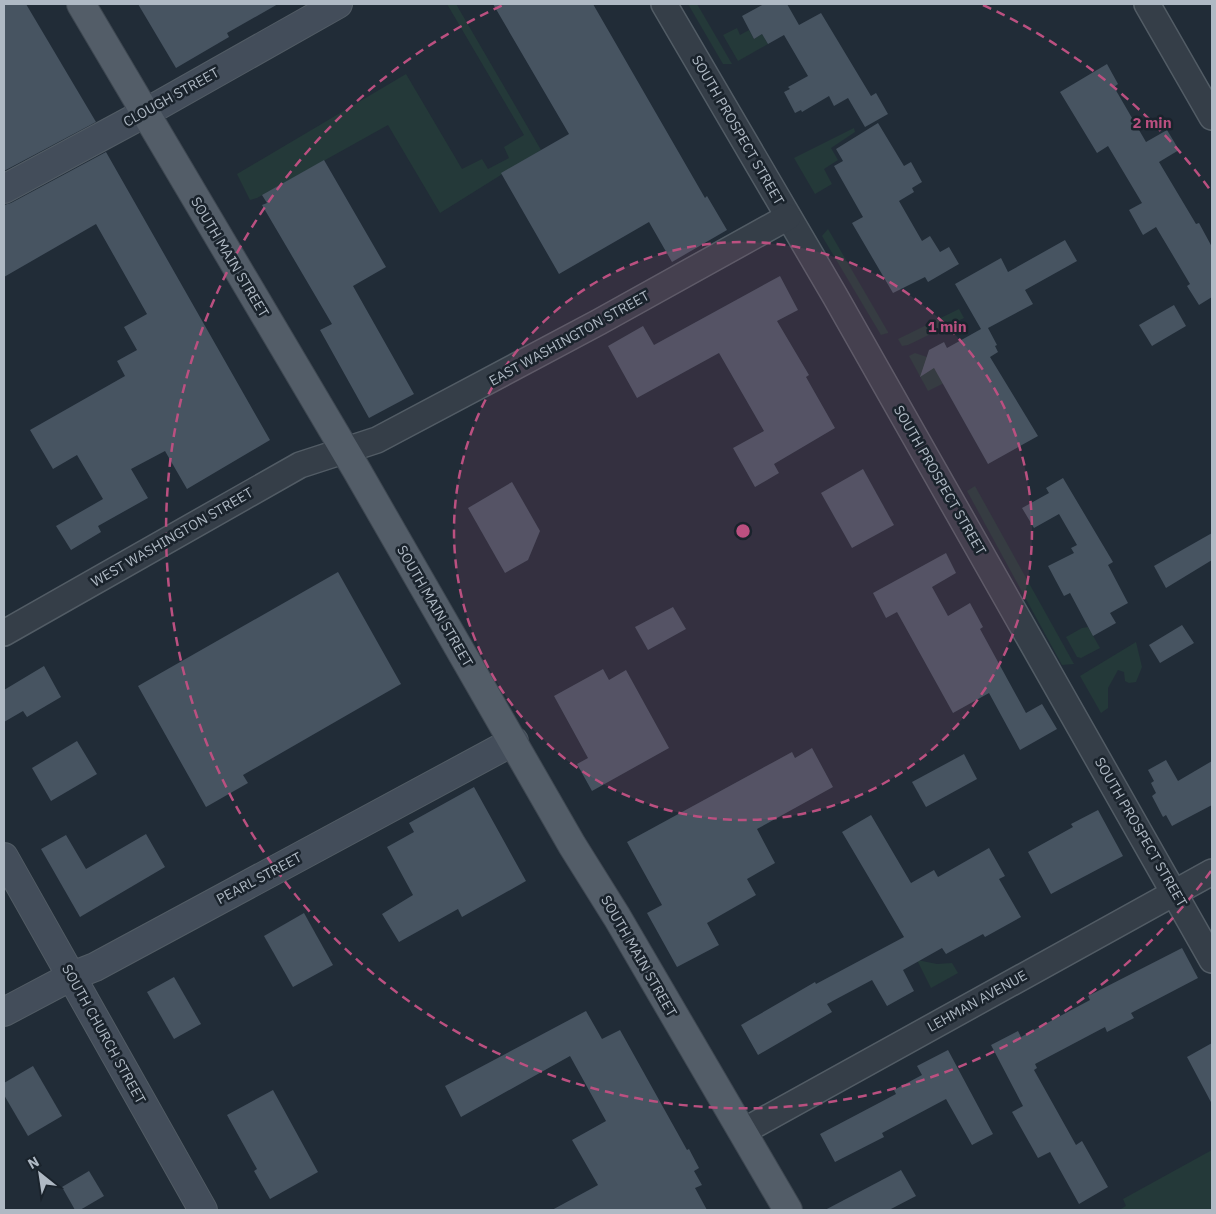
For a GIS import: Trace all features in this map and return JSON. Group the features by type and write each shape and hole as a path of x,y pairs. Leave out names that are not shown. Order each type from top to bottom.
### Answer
{"main road":[{"name":"SOUTH MAIN STREET","path":"81,4 345,450 514,741 572,845 788,1210"}],"street":[{"name":"CLOUGH STREET","path":"4,189 145,114 338,4"},
{"name":"SOUTH PROSPECT STREET","path":"664,4 1176,892 1212,960"},
{"path":"1146,4 1212,117"},
{"name":"EAST WASHINGTON STREET","path":"345,450 377,440 467,394 788,217"},
{"name":"WEST WASHINGTON STREET","path":"4,634 300,465 345,450"},
{"name":"PEARL STREET","path":"4,1012 72,976 95,967 514,741"},
{"name":"SOUTH CHURCH STREET","path":"4,858 204,1210"},
{"name":"LEHMAN AVENUE","path":"742,1132 1212,872"}],"green space":[{"path":"447,4 456,4 541,150 440,213 388,125 257,198 250,200 237,174 406,74 462,169 482,159 488,169 509,158 504,147 524,135"},
{"path":"688,4 697,4 732,64 723,64"},
{"path":"737,28 740,35 749,30 754,39 762,34 768,44 738,61 723,35"},
{"path":"854,128 855,132 831,148 838,160 824,169 832,184 815,194 794,158"},
{"path":"828,229 888,333 881,335 822,236"},
{"path":"959,309 964,318 908,345 902,346 898,339"},
{"path":"915,353 927,357 944,383 928,391 909,356"},
{"path":"975,486 1074,664 1062,665 967,491"},
{"path":"1088,627 1100,648 1081,658 1077,657 1066,637 1082,628"},
{"path":"1136,642 1142,667 1136,682 1129,683 1125,681 1124,672 1118,670 1108,688 1108,708 1101,713 1080,676"},
{"path":"917,960 937,964 952,963 958,973 931,988"},
{"path":"1212,1150 1212,1210 1119,1210 1126,1206 1123,1199"}],"building":[{"path":"4,4 26,4 96,122 4,171"},
{"path":"138,4 278,4 227,33 229,37 176,68"},
{"path":"493,4 593,4 705,198 707,196 727,230 672,262 649,222 559,274 501,173 569,134"},
{"path":"764,4 787,4 799,25 821,13 871,96 876,93 888,114 865,127 848,98 834,106 829,96 802,112 801,110 795,113 784,92 790,89 788,87 808,76 784,35 768,44 762,34 754,39 742,16"},
{"path":"1107,64 1118,84 1114,87 1146,142 1167,130 1179,150 1159,162 1196,224 1199,223 1212,247 1212,297 1199,305 1187,286 1190,284 1156,227 1143,235 1129,210 1142,203 1108,146 1097,153 1060,92"},
{"path":"878,123 904,166 911,162 922,182 912,188 914,192 899,201 922,241 930,236 940,252 949,247 959,264 928,282 925,277 893,293 852,223 863,217 834,166 843,161 836,149"},
{"path":"106,152 270,440 187,489 165,451 131,469 148,498 98,526 101,532 71,550 56,526 103,499 77,455 53,469 30,430 125,376 117,361 137,350 124,327 147,314 96,224 4,277 4,205"},
{"path":"324,160 386,267 353,286 414,394 369,418 320,330 332,324 262,205 267,203 262,195"},
{"path":"1065,240 1077,261 1025,290 1033,304 988,328 997,345 995,346 998,352 990,357 1038,436 988,464 934,368 920,377 929,350 944,342 947,348 981,329 955,284 1001,258 1008,272"},
{"path":"780,276 798,310 777,321 809,375 806,377 835,428 774,464 779,473 755,487 733,448 764,431 719,353 637,398 608,346 643,326 654,345"},
{"path":"1174,305 1186,326 1152,346 1139,325"},
{"path":"863,469 894,525 852,548 821,493"},
{"path":"1063,478 1113,562 1108,565 1128,603 1110,613 1116,623 1093,636 1070,593 1064,596 1048,566 1074,553 1071,548 1077,545 1059,514 1034,528 1022,508 1049,493 1046,488"},
{"path":"512,482 540,531 528,560 505,573 468,508"},
{"path":"1212,533 1212,560 1166,588 1154,566"},
{"path":"946,553 956,573 932,587 948,616 970,603 983,627 980,629 1026,713 1042,704 1057,729 1020,750 989,693 953,713 897,612 886,618 873,593"},
{"path":"338,572 401,684 243,775 248,783 206,807 138,686"},
{"path":"673,607 686,629 648,650 635,627"},
{"path":"1182,625 1194,643 1160,663 1149,645"},
{"path":"44,666 61,697 27,717 23,711 4,722 4,690"},
{"path":"603,669 609,680 626,670 669,748 592,791 577,764 588,758 554,696"},
{"path":"77,741 97,774 51,801 32,768"},
{"path":"812,748 833,787 757,829 775,863 747,879 756,895 707,923 719,945 677,967 647,913 662,905 627,842 792,752 795,758"},
{"path":"964,754 977,779 926,807 912,782"},
{"path":"1166,760 1178,781 1212,761 1212,805 1172,826 1166,815 1163,817 1152,796 1156,793 1151,783 1154,781 1148,770"},
{"path":"474,787 526,881 462,917 458,909 399,942 382,914 413,895 387,847 414,832 409,823"},
{"path":"1098,810 1123,856 1051,894 1028,852 1073,827 1071,824"},
{"path":"871,815 911,883 934,870 938,877 989,848 1005,876 999,879 1021,917 985,937 983,934 946,954 942,948 903,970 914,991 887,1006 872,980 827,1004 832,1012 758,1055 741,1025 815,982 816,984 904,937 842,832"},
{"path":"146,834 165,867 80,917 41,849 66,835 86,869"},
{"path":"304,913 333,965 293,987 264,936"},
{"path":"1182,948 1198,978 1131,1013 1134,1018 1107,1032 1105,1027 1035,1064 1037,1068 1034,1070 1076,1145 1082,1141 1108,1187 1079,1204 1050,1152 1038,1158 1012,1112 1023,1106 991,1045 1018,1031 1021,1037 1090,1000 1088,996"},
{"path":"174,977 201,1024 174,1039 147,992"},
{"path":"586,1011 602,1039 620,1030 699,1168 694,1171 702,1185 695,1188 707,1210 552,1210 598,1185 572,1140 606,1121 570,1056 461,1117 445,1086"},
{"path":"1212,1043 1212,1104 1187,1057"},
{"path":"948,1050 993,1134 972,1145 946,1099 882,1133 884,1137 835,1162 820,1134 896,1094 894,1090 922,1075 917,1066"},
{"path":"33,1066 62,1116 28,1136 4,1095 4,1083"},
{"path":"273,1090 318,1172 270,1199 254,1171 257,1169 227,1115"},
{"path":"901,1170 916,1196 889,1210 825,1210"},
{"path":"89,1171 104,1196 80,1210 75,1210 62,1187"}]}
